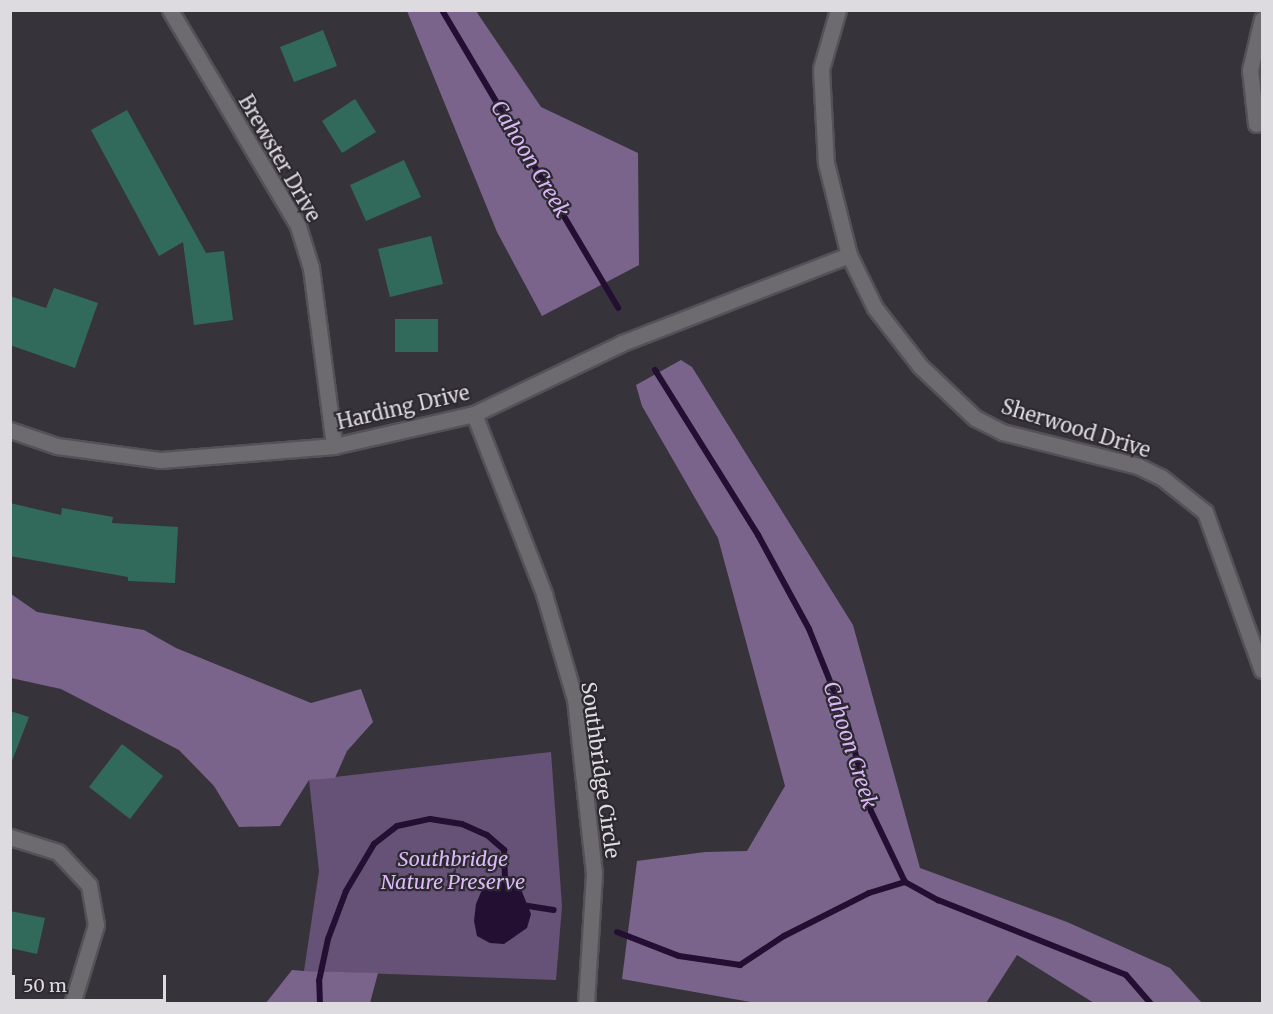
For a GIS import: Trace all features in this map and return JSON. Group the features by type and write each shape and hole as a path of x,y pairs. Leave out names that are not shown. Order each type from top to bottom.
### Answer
{"street":[{"name":"Brewster Drive","path":"170,10 298,226 311,268 334,446"},
{"name":"Sherwood Drive","path":"838,10 822,69 826,163 849,255 875,308 920,366 975,418 1002,432 1138,466 1161,477 1205,512 1263,670"},
{"path":"1256,124 1250,70 1263,19"},
{"name":"Harding Drive","path":"10,430 57,446 161,460 334,446 474,414 622,343 849,255"},
{"name":"Southbridge Circle","path":"474,414 544,594 575,699 594,873 586,1004"},
{"path":"10,837 57,852 89,885 96,925 72,1004"}],"green space":[{"name":"Southbridge Nature Preserve","path":"551,752 562,906 556,980 304,971 319,871 309,780"}],"shaded area":[{"path":"407,11 476,11 541,107 638,153 639,265 542,316 497,232"},
{"path":"681,360 692,367 853,625 920,868 1067,922 1170,968 1202,1003 1094,1003 1017,955 986,1003 756,1003 622,979 637,861 705,852 747,851 785,786 718,538 642,406 636,385"},
{"path":"11,594 37,612 144,630 176,648 311,703 361,689 373,722 347,751 335,778 309,780 280,826 239,827 214,786 179,750 61,689 11,678"},
{"path":"496,876 516,877 531,914 527,928 504,944 490,943 477,936 474,921 476,904 484,885"},
{"path":"292,970 378,973 370,1003 266,1003"}],"building":[{"path":"323,30 337,66 294,82 280,47"},
{"path":"355,99 376,132 342,153 322,121"},
{"path":"127,110 206,253 224,251 233,320 194,325 183,242 159,256 91,130"},
{"path":"404,160 421,197 366,221 350,185"},
{"path":"431,236 443,284 390,297 378,249"},
{"path":"54,288 98,303 75,368 10,345 10,296 46,308"},
{"path":"395,319 438,319 438,352 395,352"},
{"path":"10,503 61,515 62,508 113,517 112,523 178,527 175,583 128,581 128,577 10,556"},
{"path":"10,711 29,717 12,761 10,761"},
{"path":"122,744 163,776 130,819 89,787"},
{"path":"10,911 45,918 37,954 10,948"}],"waterway":[{"name":"Cahoon Creek","path":"442,10 618,308"},
{"name":"Cahoon Creek","path":"655,370 758,535 809,629 848,726 871,811 905,882 938,900 1126,975 1151,1004"},
{"path":"320,1004 319,981 328,939 346,891 374,844 397,826 430,819 462,824 487,835 504,850 505,883"},
{"path":"617,932 679,956 740,965 784,936 869,893 905,882"},
{"path":"522,905 554,910"}]}
